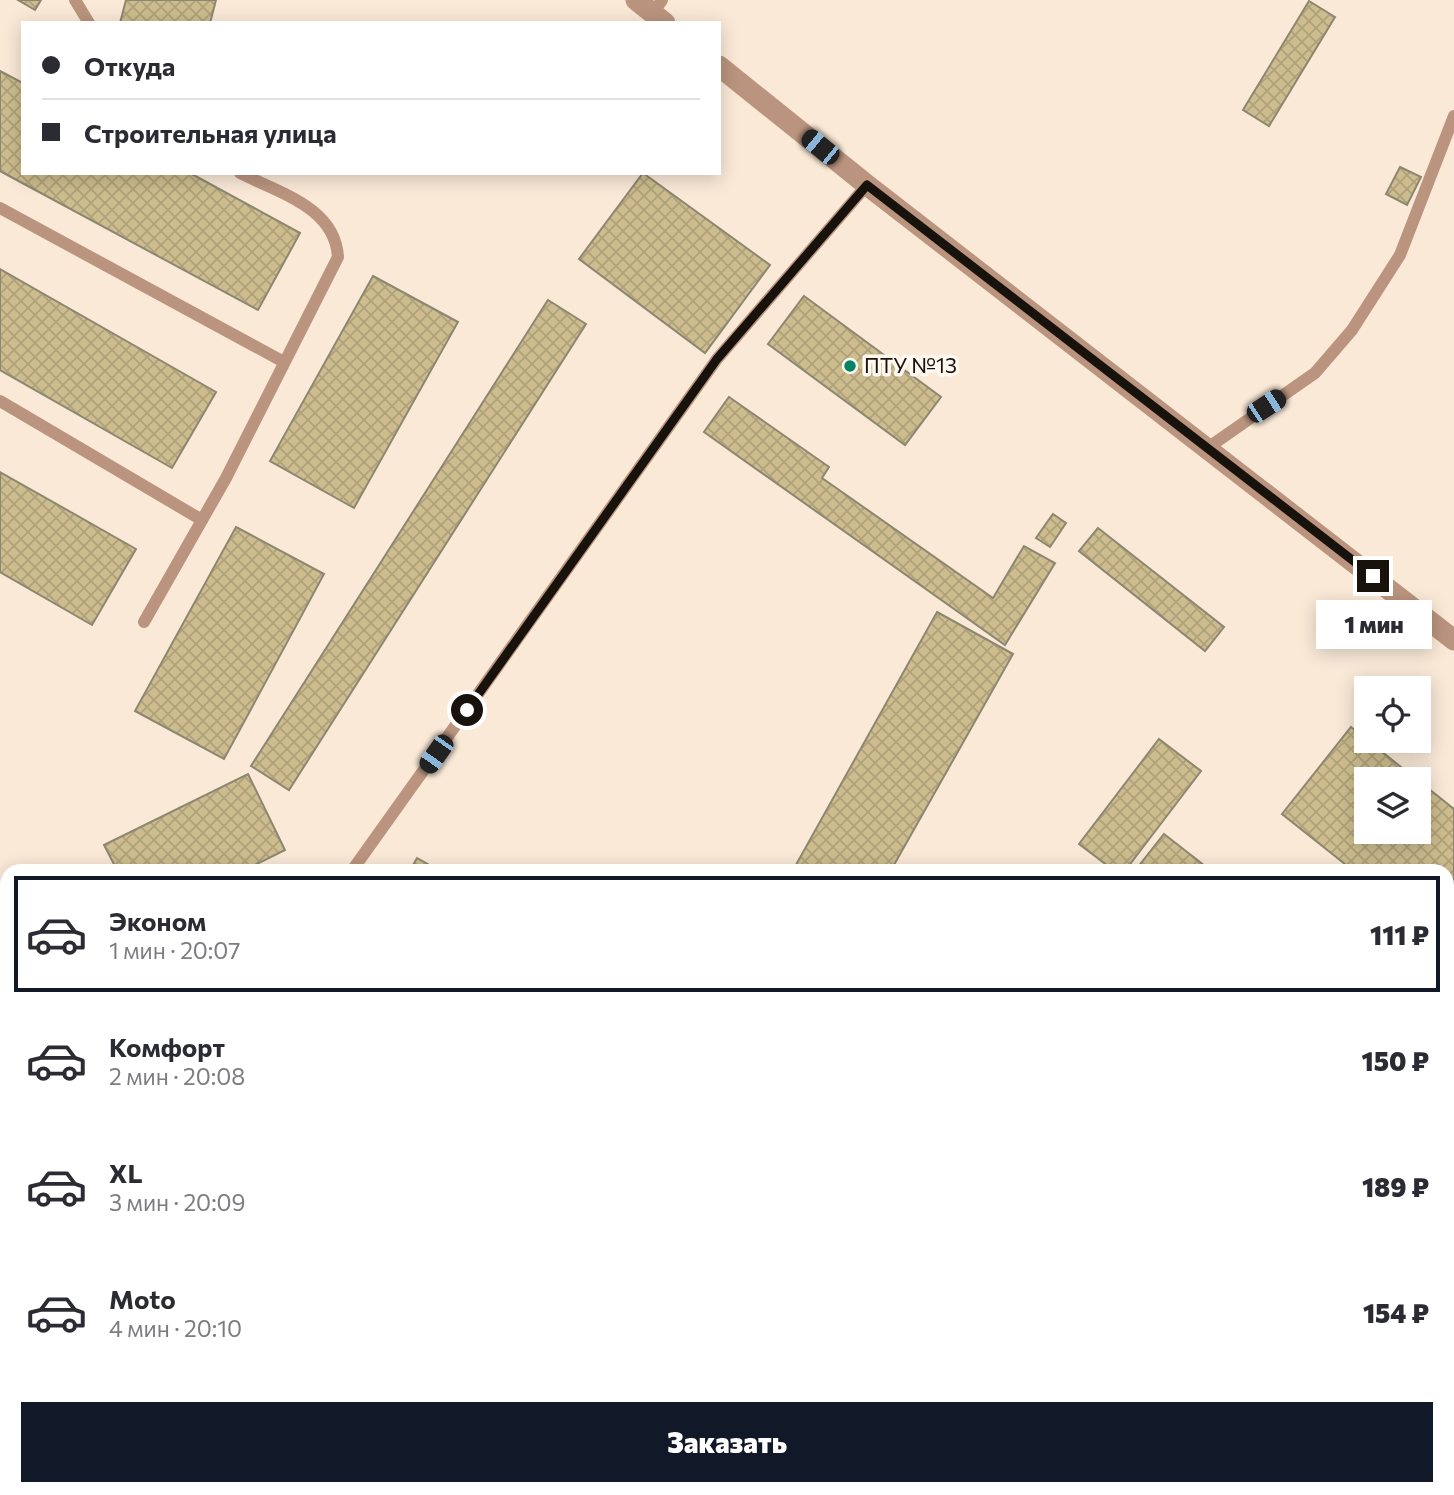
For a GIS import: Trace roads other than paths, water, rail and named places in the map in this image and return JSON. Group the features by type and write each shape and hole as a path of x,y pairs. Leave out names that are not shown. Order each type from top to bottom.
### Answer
{"street":[{"path":"721,68 867,185 1209,447 1454,640"}],"lane":[{"path":"75,0 88,21"},
{"path":"1209,447 1315,373 1352,330 1400,255 1454,116"},
{"path":"144,622 202,520 338,257 337,237 320,214 244,175"},
{"path":"357,864 717,359 867,185"},
{"path":"0,208 284,362"},
{"path":"0,401 202,520"}],"place":[{"name":"ПТУ №13","path":"850,366"}]}
